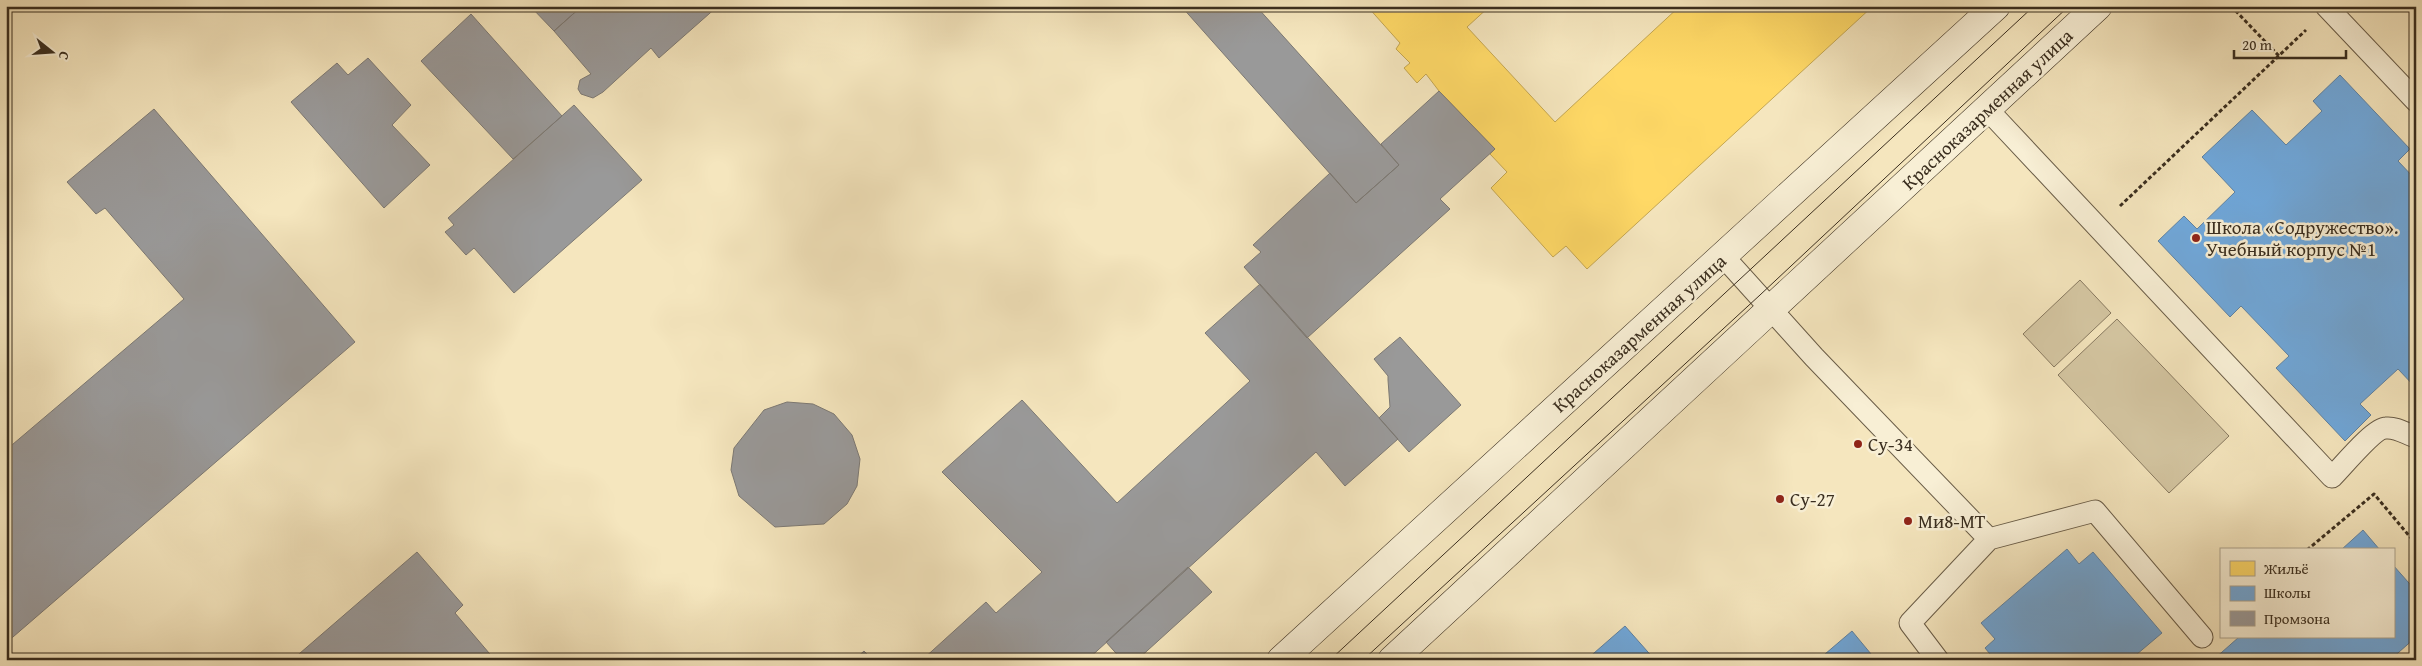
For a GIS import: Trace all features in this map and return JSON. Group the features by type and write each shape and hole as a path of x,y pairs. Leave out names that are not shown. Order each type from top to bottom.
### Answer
{"main road":[{"name":"Красноказарменная улица","path":"1281,660 1996,6"},
{"name":"Красноказарменная улица","path":"1392,660 2098,6"}],"lane":[{"path":"2328,8 2416,101"},
{"path":"1986,109 2332,477 2372,434 2381,429 2395,429 2416,437"},
{"path":"1723,256 1772,308 1814,357 1989,539"},
{"path":"1938,660 1910,623 1989,539 2095,511 2202,637"}],"path":[{"path":"2232,6 2279,56"},
{"path":"2098,227 2328,8"},
{"path":"2309,548 2374,494 2416,544"}],"shaded area":[{"path":"2080,280 2111,313 2054,367 2023,334"},
{"path":"2117,319 2229,436 2169,493 2058,375"}],"building: Жильё":[{"path":"1367,6 1490,6 1467,27 1555,122 1680,6 1873,6 1587,269 1566,246 1553,257 1491,188 1507,172 1490,154 1495,149 1439,91 1426,74 1417,83 1404,68 1410,63 1396,49 1400,43"}],"building: Школы":[{"path":"2340,75 2410,149 2398,161 2416,180 2416,388 2398,369 2360,404 2371,415 2345,441 2276,368 2289,356 2241,306 2230,317 2158,241 2184,216 2197,229 2235,192 2202,157 2252,110 2286,145 2322,111 2313,101"},
{"path":"2363,530 2378,548 2343,548"},
{"path":"2067,549 2079,564 2093,552 2162,633 2130,660 1995,660 1985,648 1995,639 1981,623"},
{"path":"2394,566 2416,591 2416,637 2390,660 2213,660 2238,638 2394,638"},
{"path":"1625,626 1655,660 1586,660"},
{"path":"1852,631 1876,660 1818,660"}],"building: Промзона":[{"path":"530,6 582,6 554,31"},
{"path":"582,6 718,6 659,58 651,48 603,92 593,98 581,94 578,89 580,80 591,74 554,31"},
{"path":"1181,6 1256,6 1399,165 1356,203"},
{"path":"471,14 562,116 513,159 421,61"},
{"path":"368,58 411,105 392,125 430,165 384,208 291,102 337,63 348,75"},
{"path":"1439,91 1495,149 1440,199 1450,209 1307,338 1244,267 1261,252 1253,245 1330,173 1356,203 1399,165 1381,144"},
{"path":"574,105 642,180 514,293 474,248 466,255 445,232 454,225 448,218"},
{"path":"154,109 355,342 6,643 6,450 184,299 105,208 96,214 67,182"},
{"path":"1260,284 1398,439 1345,486 1316,452 1087,660 922,660 986,602 996,613 1042,572 942,472 1022,400 1117,503 1250,381 1205,333"},
{"path":"1400,337 1461,405 1409,452 1379,418 1390,407 1388,376 1374,359"},
{"path":"787,402 813,404 834,414 852,435 860,459 857,486 847,504 824,524 775,527 739,496 731,470 734,448 764,410"},
{"path":"417,552 463,605 455,613 495,660 292,660"},
{"path":"1188,567 1212,592 1137,660 1122,660 1106,642"},
{"path":"864,651 873,660 854,660"}],"tram line":[{"path":"1330,660 2034,6"},
{"path":"1363,660 1760,295 2069,6"}],"place":[{"name":"Школа «Содружество». Учебный корпус №1","path":"2196,238"},
{"name":"Су-34","path":"1858,444"},
{"name":"Су-27","path":"1780,499"},
{"name":"Ми8-МТ","path":"1908,521"}]}
